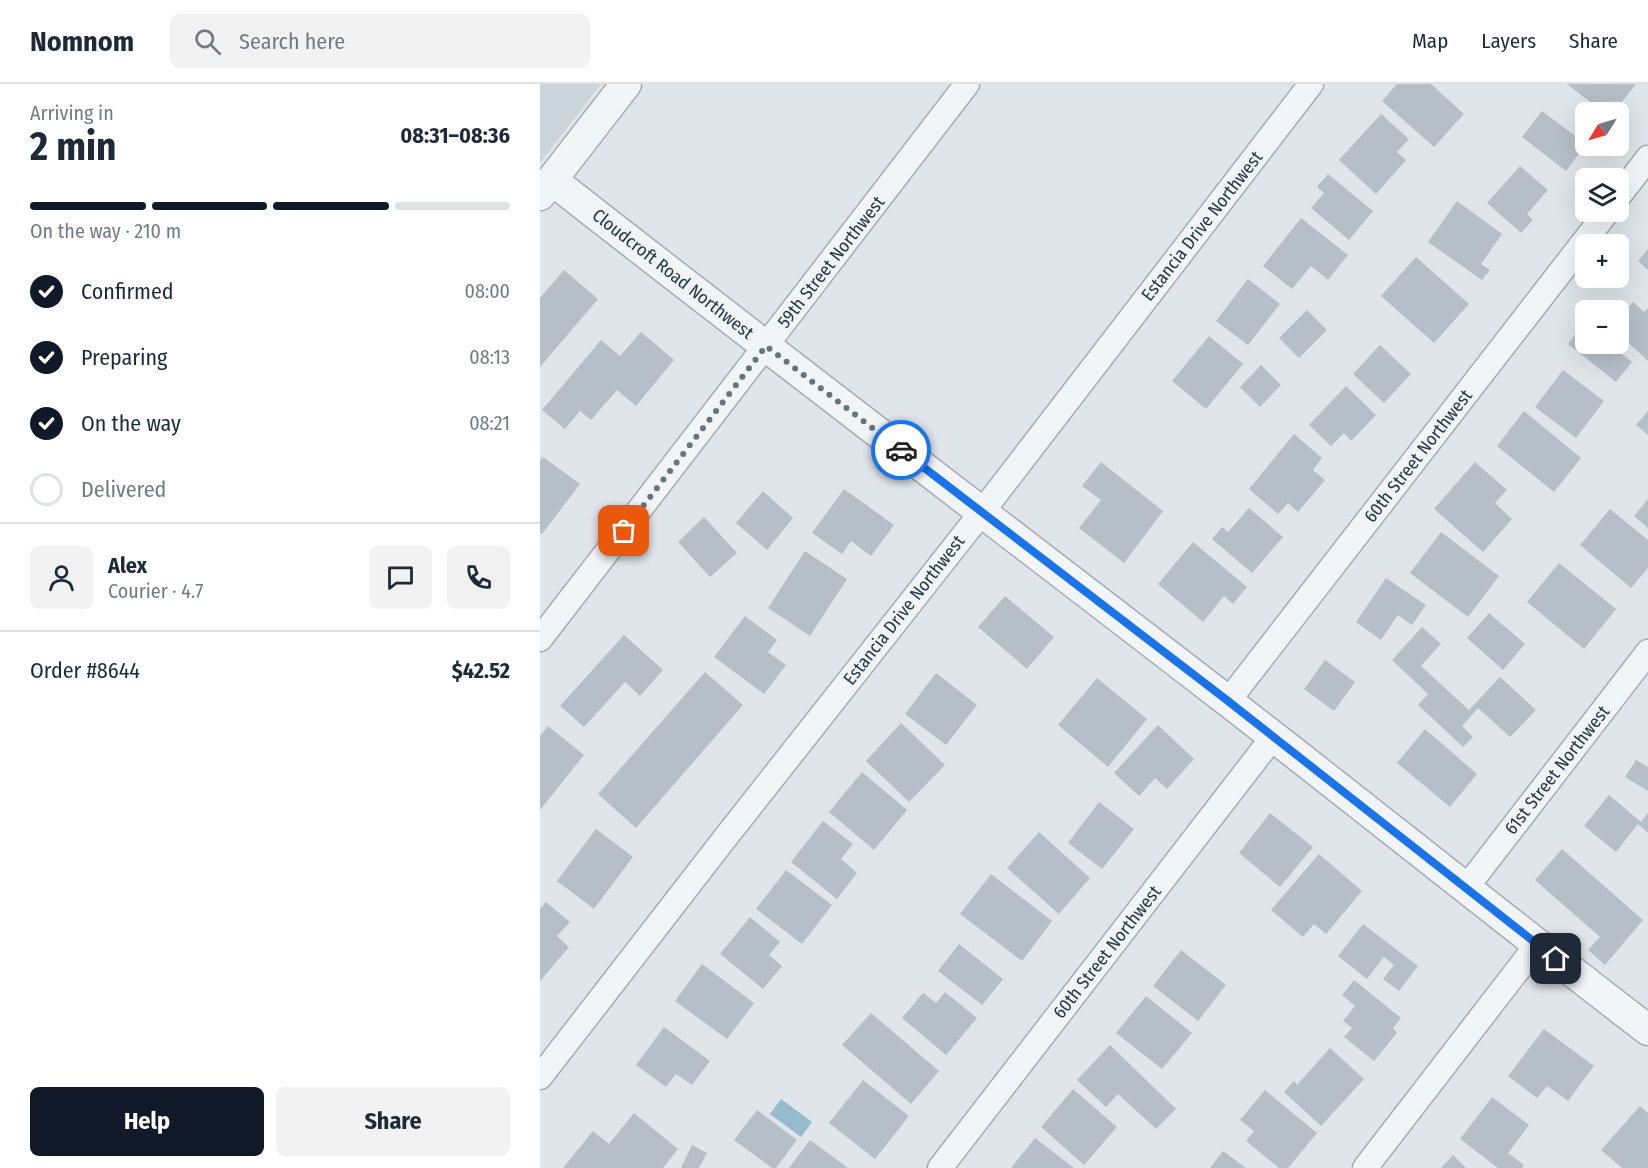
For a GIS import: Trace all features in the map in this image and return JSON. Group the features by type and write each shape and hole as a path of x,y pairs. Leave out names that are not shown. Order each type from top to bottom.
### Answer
{"street":[{"path":"546,187 626,84"},
{"name":"59th Street Northwest","path":"540,639 967,84"},
{"name":"Estancia Drive Northwest","path":"540,1077 982,512 1311,84"},
{"path":"1629,182 1648,158"},
{"name":"Cloudcroft Road Northwest","path":"546,187 766,346 1228,701 1648,1030"},
{"name":"60th Street Northwest","path":"1228,701 1599,222"},
{"name":"61st Street Northwest","path":"1466,888 1648,652"},
{"name":"60th Street Northwest","path":"940,1168 1273,737"},
{"path":"1365,1168 1537,945"}],"shaded area":[{"path":"540,84 601,84 540,163"}],"water":[{"path":"781,1099 812,1122 801,1137 770,1114"}],"building":[{"path":"1397,84 1431,84 1464,114 1434,147 1382,101"},
{"path":"1567,84 1636,84 1622,102 1590,102"},
{"path":"1542,111 1575,136 1575,156 1577,156 1566,171 1522,137"},
{"path":"1381,114 1409,139 1397,152 1406,160 1376,194 1339,160"},
{"path":"1520,166 1548,190 1527,214 1533,220 1521,233 1487,203"},
{"path":"1328,174 1373,211 1349,240 1311,208 1324,193 1317,187"},
{"path":"1457,201 1502,234 1481,264 1490,270 1482,280 1428,242"},
{"path":"1301,218 1348,255 1328,280 1311,266 1292,289 1263,266"},
{"path":"1648,249 1648,270 1638,261"},
{"path":"1416,257 1469,304 1434,343 1381,296"},
{"path":"564,270 598,299 540,367 540,298"},
{"path":"1248,279 1280,304 1248,345 1216,321"},
{"path":"1633,302 1644,312 1648,308 1648,361 1629,343 1629,306"},
{"path":"1307,310 1327,330 1299,358 1279,338"},
{"path":"641,332 674,360 636,406 617,390 591,420 580,411 565,429 542,410 601,340 620,356"},
{"path":"1575,334 1575,350 1568,344"},
{"path":"1209,336 1243,364 1206,409 1172,381"},
{"path":"1380,345 1411,374 1384,403 1353,374"},
{"path":"1581,354 1622,354 1632,362 1616,382"},
{"path":"1261,365 1281,385 1260,407 1240,387"},
{"path":"1563,370 1604,401 1576,438 1535,407"},
{"path":"1346,386 1376,415 1351,441 1344,433 1331,446 1309,425"},
{"path":"1524,411 1581,458 1554,492 1497,446"},
{"path":"1648,411 1648,435 1636,425"},
{"path":"1294,434 1322,458 1313,470 1325,480 1298,512 1288,503 1278,514 1249,489"},
{"path":"543,457 580,484 542,534 540,533 540,461"},
{"path":"1101,462 1163,511 1124,563 1079,528 1101,500 1082,486"},
{"path":"1475,462 1507,490 1495,503 1512,519 1483,552 1434,509"},
{"path":"844,489 894,525 871,556 851,541 842,554 812,533"},
{"path":"763,491 793,518 767,550 736,523"},
{"path":"1648,499 1648,528 1634,516"},
{"path":"1249,508 1283,537 1252,573 1212,539 1222,527 1228,532"},
{"path":"1610,509 1648,540 1648,568 1631,588 1580,545"},
{"path":"704,517 737,553 710,577 678,542"},
{"path":"1441,532 1499,576 1468,617 1410,573"},
{"path":"1193,542 1247,587 1233,604 1224,596 1203,622 1158,584"},
{"path":"805,551 847,579 810,636 768,608"},
{"path":"1559,563 1616,609 1584,649 1527,602"},
{"path":"1386,578 1426,605 1412,625 1398,615 1381,640 1356,622"},
{"path":"1005,596 1054,637 1027,669 978,627"},
{"path":"1489,613 1525,644 1503,670 1467,638"},
{"path":"745,616 777,640 768,652 786,665 764,694 714,657"},
{"path":"1422,627 1441,644 1421,666 1469,710 1500,677 1536,710 1510,737 1478,708 1462,726 1473,737 1463,747 1418,705 1428,694 1392,660"},
{"path":"624,635 663,670 640,696 625,682 584,727 560,706"},
{"path":"1325,660 1355,682 1334,711 1304,689"},
{"path":"705,672 743,705 636,828 598,794"},
{"path":"936,673 977,705 946,745 905,714"},
{"path":"1097,678 1147,719 1108,767 1058,725"},
{"path":"901,723 945,765 909,802 866,761"},
{"path":"1158,725 1194,759 1167,789 1155,778 1139,796 1114,773"},
{"path":"548,726 584,755 540,810 540,736"},
{"path":"1425,729 1477,774 1450,807 1397,763"},
{"path":"1636,760 1648,767 1648,791 1625,777"},
{"path":"862,772 907,810 874,850 829,812"},
{"path":"1609,795 1641,822 1648,813 1648,833 1638,824 1616,852 1584,826"},
{"path":"1099,802 1134,829 1102,869 1068,843"},
{"path":"1270,813 1313,847 1280,887 1239,853"},
{"path":"823,821 853,844 841,859 857,873 837,899 791,862"},
{"path":"596,829 633,857 594,909 557,881"},
{"path":"1039,832 1090,878 1059,914 1007,868"},
{"path":"1562,849 1643,920 1605,965 1588,950 1600,937 1535,880"},
{"path":"1319,854 1362,891 1326,934 1314,924 1303,937 1271,910"},
{"path":"786,870 832,905 802,944 756,909"},
{"path":"991,874 1052,921 1022,961 960,914"},
{"path":"546,902 570,922 557,936 569,947 540,981 540,909"},
{"path":"750,917 780,942 769,955 782,966 763,989 720,954"},
{"path":"1363,924 1418,966 1399,991 1383,979 1394,965 1384,957 1367,979 1338,956"},
{"path":"959,944 1003,979 982,1005 938,971"},
{"path":"1181,950 1226,985 1198,1021 1153,986"},
{"path":"702,964 754,1003 727,1039 675,1001"},
{"path":"1354,980 1401,1018 1393,1028 1397,1033 1374,1061 1344,1037 1352,1028 1343,1021 1355,1006 1342,995"},
{"path":"945,992 977,1018 946,1055 902,1018 923,993 936,1003"},
{"path":"1146,996 1192,1033 1162,1069 1116,1033"},
{"path":"871,1013 939,1071 911,1104 842,1045"},
{"path":"664,1027 710,1061 692,1085 676,1074 666,1087 636,1065"},
{"path":"1544,1029 1594,1066 1568,1101 1547,1086 1537,1098 1508,1076"},
{"path":"1110,1045 1176,1109 1156,1129 1118,1094 1106,1107 1077,1080"},
{"path":"1330,1048 1364,1079 1321,1126 1284,1092 1294,1081 1297,1085"},
{"path":"863,1080 909,1116 875,1159 829,1123"},
{"path":"1073,1089 1117,1127 1084,1165 1041,1127"},
{"path":"1265,1090 1317,1133 1288,1168 1279,1168 1246,1141 1254,1131 1240,1120"},
{"path":"1492,1097 1529,1125 1508,1153 1524,1165 1522,1168 1498,1168 1460,1139"},
{"path":"1640,1106 1648,1113 1648,1168 1622,1168 1601,1150"},
{"path":"757,1110 797,1140 776,1168 772,1168 734,1140"},
{"path":"634,1113 678,1149 663,1168 563,1168 593,1131 609,1144"},
{"path":"1035,1138 1074,1168 1011,1168"},
{"path":"810,1140 848,1168 789,1168"},
{"path":"692,1145 707,1153 699,1168 681,1168"},
{"path":"1223,1151 1246,1168 1210,1168"},
{"path":"1453,1155 1466,1168 1441,1168"}],"way so far":[{"path":"624,531 766,346 901,450"}],"route":[{"path":"901,450 1228,701 1556,959"}]}
